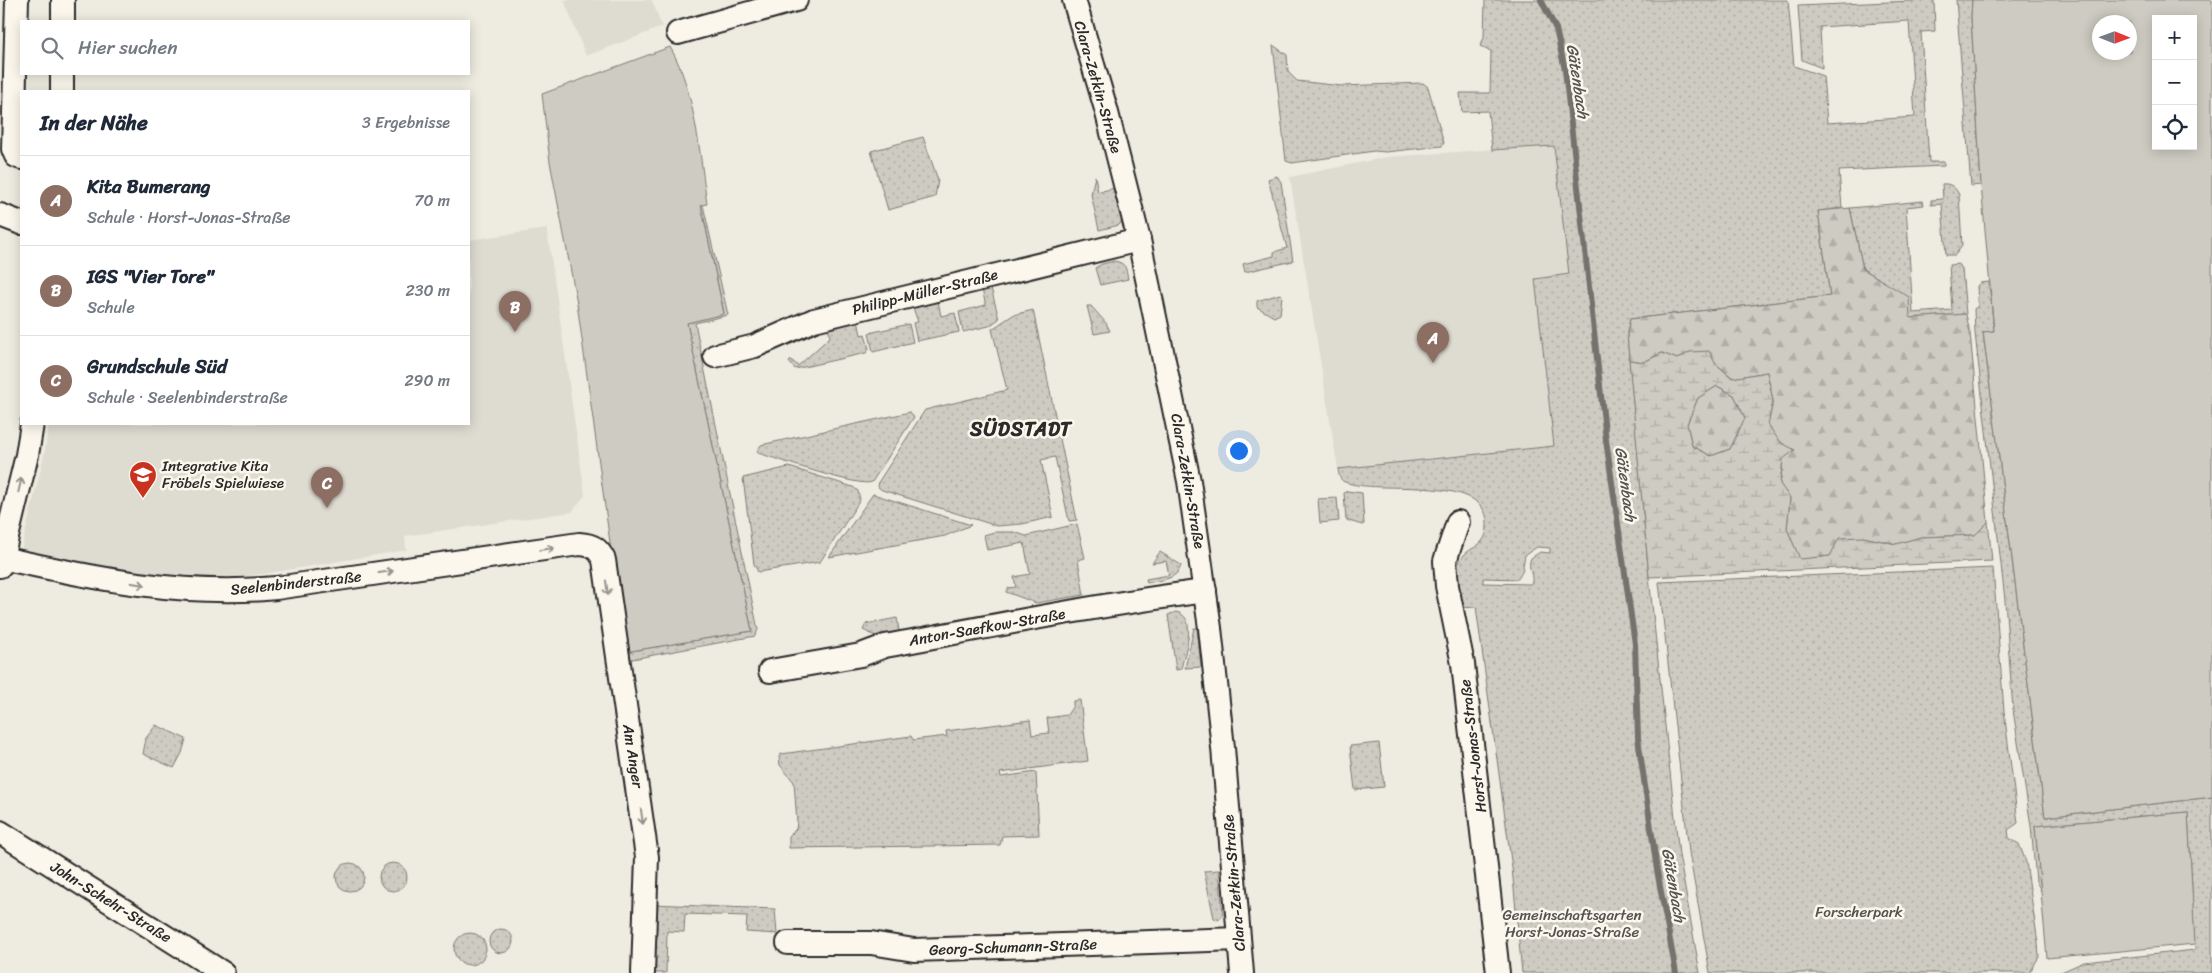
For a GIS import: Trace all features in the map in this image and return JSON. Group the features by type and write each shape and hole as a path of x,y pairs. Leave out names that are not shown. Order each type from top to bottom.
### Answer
{"street":[{"path":"17,0 13,150 16,156 20,158"},
{"path":"63,0 63,20"},
{"path":"678,33 796,0"},
{"name":"Clara-Zetkin-Straße","path":"1074,0 1106,109 1139,240 1190,482 1205,591 1224,758 1242,973"},
{"path":"62,75 62,90"},
{"path":"0,215 20,223"},
{"name":"Philipp-Müller-Straße","path":"715,356 755,346 814,320 1139,240"},
{"path":"1,562 32,425"},
{"name":"Horst-Jonas-Straße","path":"1458,522 1445,561 1463,664 1498,973"},
{"name":"Seelenbinderstraße","path":"1,562 173,589 242,591 276,588 579,544 590,545"},
{"name":"Am Anger","path":"590,545 599,550 604,560 646,844 647,890 643,973"},
{"name":"Anton-Saefkow-Straße","path":"770,671 861,655 885,646 1145,599 1205,591"},
{"name":"John-Schehr-Straße","path":"0,832 223,973"},
{"name":"Georg-Schumann-Straße","path":"788,943 871,943 914,950 1239,939"}],"shaded area":[{"path":"564,0 652,0 662,27 586,56"},
{"path":"1554,145 1569,274 1535,279 1554,446 1338,469 1290,177 1387,157"},
{"path":"547,229 585,495 572,512 405,536 406,550 236,577 164,576 93,568 26,554 22,547 45,451 49,425 470,425 470,240"}],"green space":[{"name":"Gemeinschaftsgarten Horst-Jonas-Straße","path":"1485,0 1788,0 1794,66 1823,76 1827,123 1915,117 1909,21 1820,27 1822,68 1802,60 1798,6 1934,0 1935,31 1921,32 1929,162 1944,162 1944,166 1839,171 1842,208 1818,211 1830,296 1630,319 1627,333 1649,577 1679,855 1700,973 1522,973 1512,868 1476,607 1461,608 1456,567 1462,557 1479,544 1485,536 1487,522 1482,507 1468,497 1449,491 1427,488 1360,485 1345,482 1339,475 1338,469 1554,446 1535,279 1569,274 1554,146 1492,150 1488,111 1462,112 1460,93 1490,93 1491,51 1480,46 1484,38","holes":["1537,547 1550,548 1550,553 1540,552 1531,558 1532,582 1530,584 1483,583 1483,578 1518,579 1522,572 1525,555"]},
{"path":"1956,0 1972,0 1971,17 1981,185 1971,186"},
{"path":"1972,0 2212,0 2212,797 2045,817 1983,332 1994,331 1981,185 1971,17"},
{"path":"1273,45 1287,55 1288,72 1297,81 1342,86 1423,83 1428,87 1444,143 1442,146 1386,152 1374,151 1292,163 1286,161"},
{"path":"670,47 685,82 691,102 707,204 701,205 724,314 687,323 752,631 625,652 577,303 550,162 542,94"},
{"path":"923,137 938,180 935,197 888,210 871,151"},
{"path":"1095,176 1098,192 1115,188 1123,219 1119,225 1099,230 1091,194"},
{"path":"1277,176 1281,182 1293,261 1245,272 1243,264 1274,256 1274,252 1287,248 1268,179"},
{"path":"1942,184 1948,184 1953,187 1959,195 1962,246 1955,255 1946,255 1942,204 1931,205 1931,200 1943,199"},
{"path":"1923,201 1924,205 1906,207 1913,313 1952,310 1949,265 1959,264 1962,269 1966,314 1910,318 1908,297 1863,269 1850,208"},
{"path":"701,205 703,205 728,315 695,323 758,630 755,636 627,660 625,652 752,631 687,323 724,313"},
{"path":"1850,208 1863,269 1909,297 1910,318 1966,314 1970,333 1988,522 1975,535 1921,537 1897,544 1863,537 1830,556 1800,560 1787,529 1790,498 1780,485 1782,453 1778,440 1768,425 1773,401 1767,372 1733,378 1715,363 1690,352 1677,359 1662,353 1644,362 1629,360 1627,333 1630,319 1830,296 1818,211"},
{"path":"1114,261 1121,263 1125,267 1128,279 1100,285 1095,268"},
{"path":"1989,282 1994,331 1983,332 2045,817 2212,797 2212,973 2059,973 2084,962 2195,950 2188,812 2035,826 2041,891 2036,881 2031,826 2013,710 2005,600 1975,333 1974,309 1978,306 1977,286 1980,283"},
{"path":"990,284 999,319 989,326 963,332 959,312 986,305 981,286"},
{"path":"1280,294 1282,296 1280,314 1274,317 1257,307 1257,301"},
{"path":"937,296 941,316 955,313 959,332 917,341 913,323 918,322 911,302"},
{"path":"1087,306 1091,306 1106,323 1110,331 1094,334"},
{"path":"1033,310 1077,520 1069,521 1055,457 1041,460 1053,517 1022,524 997,526 882,490 878,487 879,481 925,410 1007,390 992,329 1013,315"},
{"path":"857,315 861,335 865,334 869,349 866,353 795,369 789,362 791,360 798,366 830,337 828,327"},
{"path":"909,324 913,342 873,352 869,333"},
{"path":"1709,351 1715,363 1732,378 1767,372 1773,401 1768,425 1780,442 1795,450 1783,459 1780,484 1790,498 1787,529 1800,559 1830,556 1839,538 1863,537 1896,544 1921,537 1975,535 1988,522 1992,561 1649,577 1629,360 1644,362 1662,353 1677,359 1690,352","holes":["1717,386 1734,395 1745,418 1730,449 1711,456 1692,446 1687,424 1698,398"]},
{"path":"1717,386 1734,395 1745,418 1730,449 1711,456 1692,446 1687,424 1698,398"},
{"path":"910,412 914,417 872,482 864,483 836,477 758,453 757,451 761,445"},
{"path":"789,467 853,487 858,491 860,500 820,562 758,572 754,564 743,478"},
{"path":"1347,491 1362,493 1364,524 1362,525 1346,520 1344,493"},
{"path":"873,494 971,525 945,536 829,557"},
{"path":"1337,498 1339,521 1320,523 1318,499"},
{"path":"1077,524 1085,558 1078,560 1084,595 1036,603 1006,592 1008,588 1016,587 1014,577 1030,574 1024,543 987,550 984,535 994,532 1014,532 1026,536"},
{"path":"1160,552 1181,565 1179,570 1168,578 1147,583 1146,579 1169,575 1166,561 1152,563"},
{"name":"Forscherpark","path":"1993,568 2004,711 2018,823 2008,830 2009,838 2019,844 2026,862 2038,943 2039,957 2029,973 1710,973 1689,852 1659,582"},
{"path":"1176,612 1183,615 1187,621 1188,637 1181,669 1176,670 1168,615"},
{"path":"897,618 900,637 884,640 863,630 866,624"},
{"path":"1194,628 1197,628 1201,667 1185,668"},
{"path":"1080,700 1088,761 1000,773 1001,777 1036,772 1039,835 1002,836 1000,845 789,848 789,836 796,829 797,822 794,782 780,765 779,757 781,754 911,736 913,740 947,736 946,731 1030,720 1032,735 1049,733 1047,718 1067,715 1073,706 1073,701"},
{"path":"156,725 186,739 182,753 174,768 143,754 146,738"},
{"path":"1379,743 1384,787 1355,790 1350,746"},
{"path":"2188,812 2195,944 2047,958 2035,826"},
{"path":"350,863 360,867 364,877 360,887 350,891 340,887 336,877 340,867"},
{"path":"393,863 403,867 407,877 403,887 393,891 383,887 379,877 383,867"},
{"path":"1219,870 1223,915 1217,920 1214,918 1204,871"},
{"path":"651,904 775,909 777,934 746,932 747,916 685,914 684,932 667,931 666,973 647,973"},
{"path":"501,929 509,933 513,941 509,949 501,953 493,949 489,941 493,933"},
{"path":"470,933 476,934 481,938 485,943 485,955 481,960 476,964 470,965 464,964 459,960 455,955 454,949 455,943 459,938 464,934"}],"waterway":[{"name":"Gätenbach","path":"1541,0 1556,29 1565,70 1606,440 1635,644 1638,738 1657,870 1676,973"}],"place":[{"name":"IGS \"Vier Tore\"","path":"515,332"},
{"name":"Kita Bumerang","path":"1433,363"},
{"name":"Integrative Kita Fröbels Spielwiese","path":"143,499"},
{"name":"Grundschule Süd","path":"327,508"}],"district":[{"name":"SÜDSTADT","path":"1021,429"}]}
